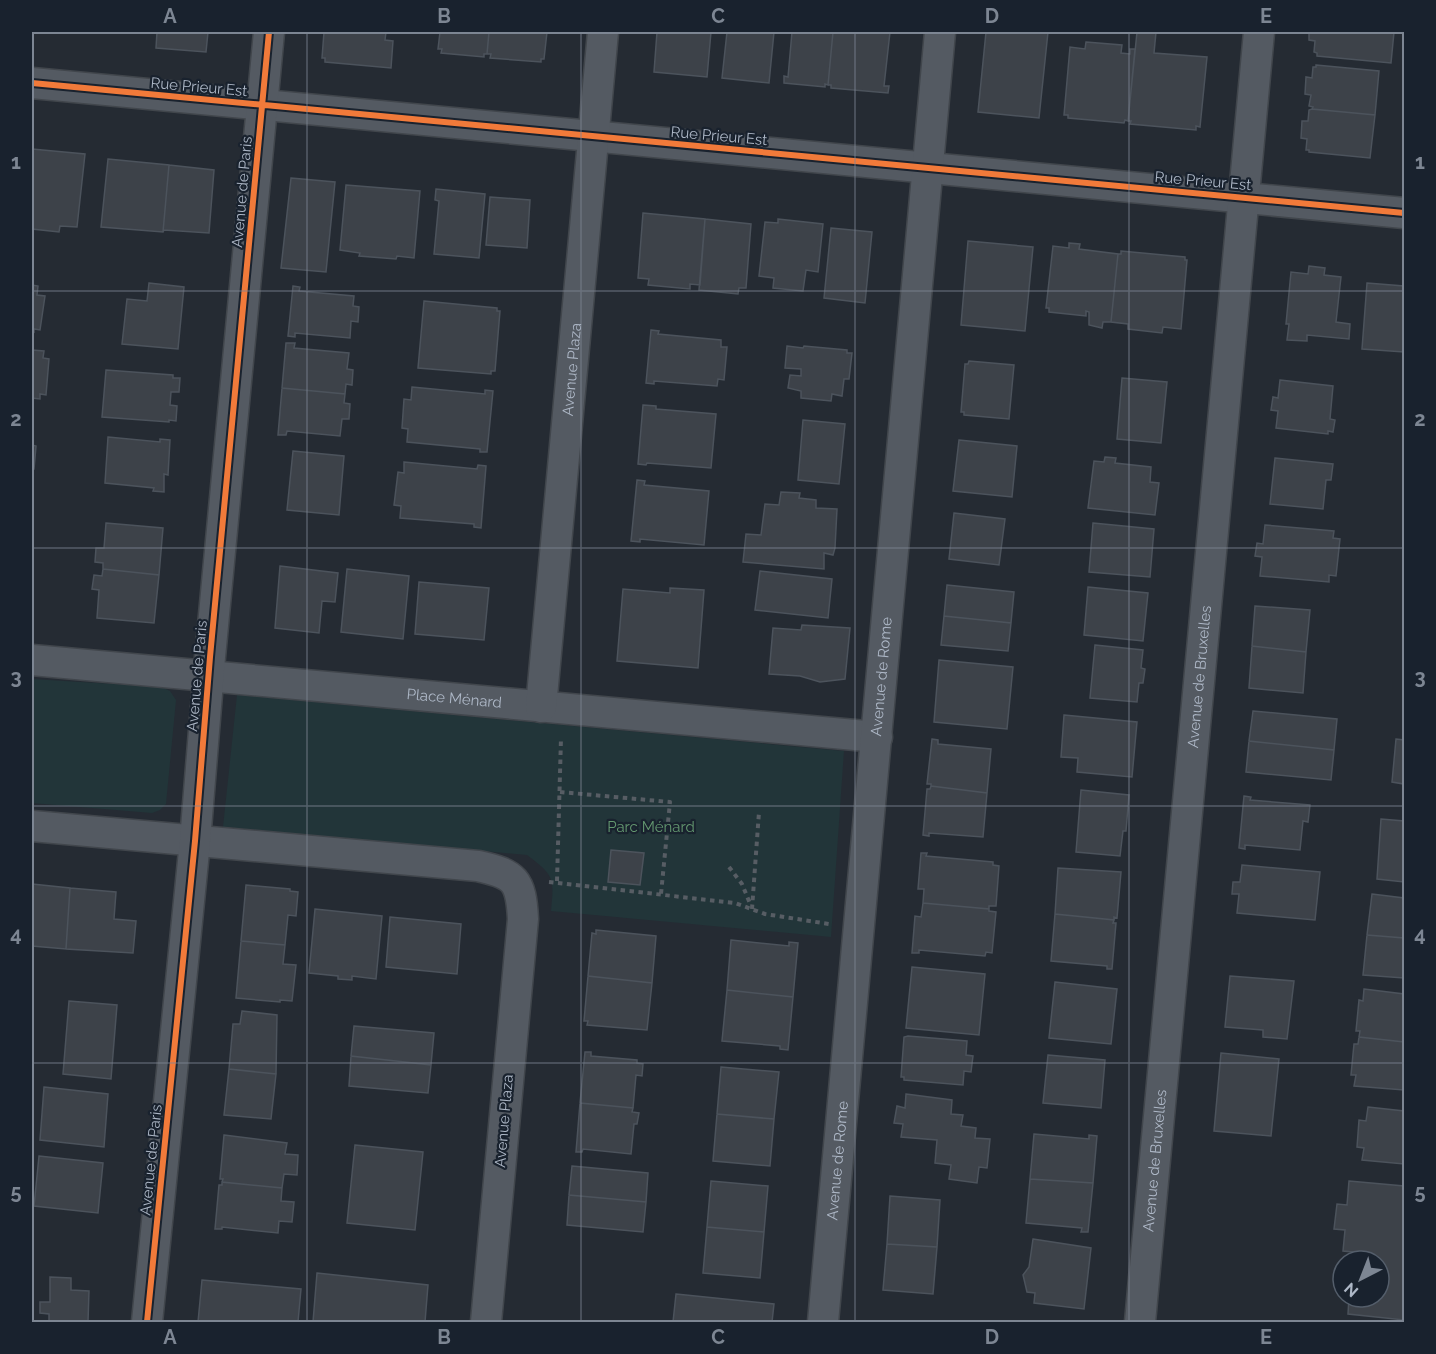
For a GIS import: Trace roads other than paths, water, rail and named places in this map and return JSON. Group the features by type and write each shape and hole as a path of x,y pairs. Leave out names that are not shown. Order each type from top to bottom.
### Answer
{"street":[{"name":"Avenue de Paris","path":"147,1323 195,841 208,676 269,32"},
{"name":"Avenue Plaza","path":"552,708 593,136 603,32"},
{"name":"Avenue de Rome","path":"822,1323 940,32"},
{"name":"Avenue de Bruxelles","path":"1140,1323 1259,32"},
{"name":"Rue Prieur Est","path":"32,83 1244,196 1404,213"},
{"name":"Place Ménard","path":"32,660 877,737"},
{"path":"32,826 195,841"},
{"name":"Avenue Plaza","path":"195,841 478,866 501,871 517,884 522,898 523,919 486,1323"}],"park label":[{"name":"Parc Ménard","path":"651,827"}]}
